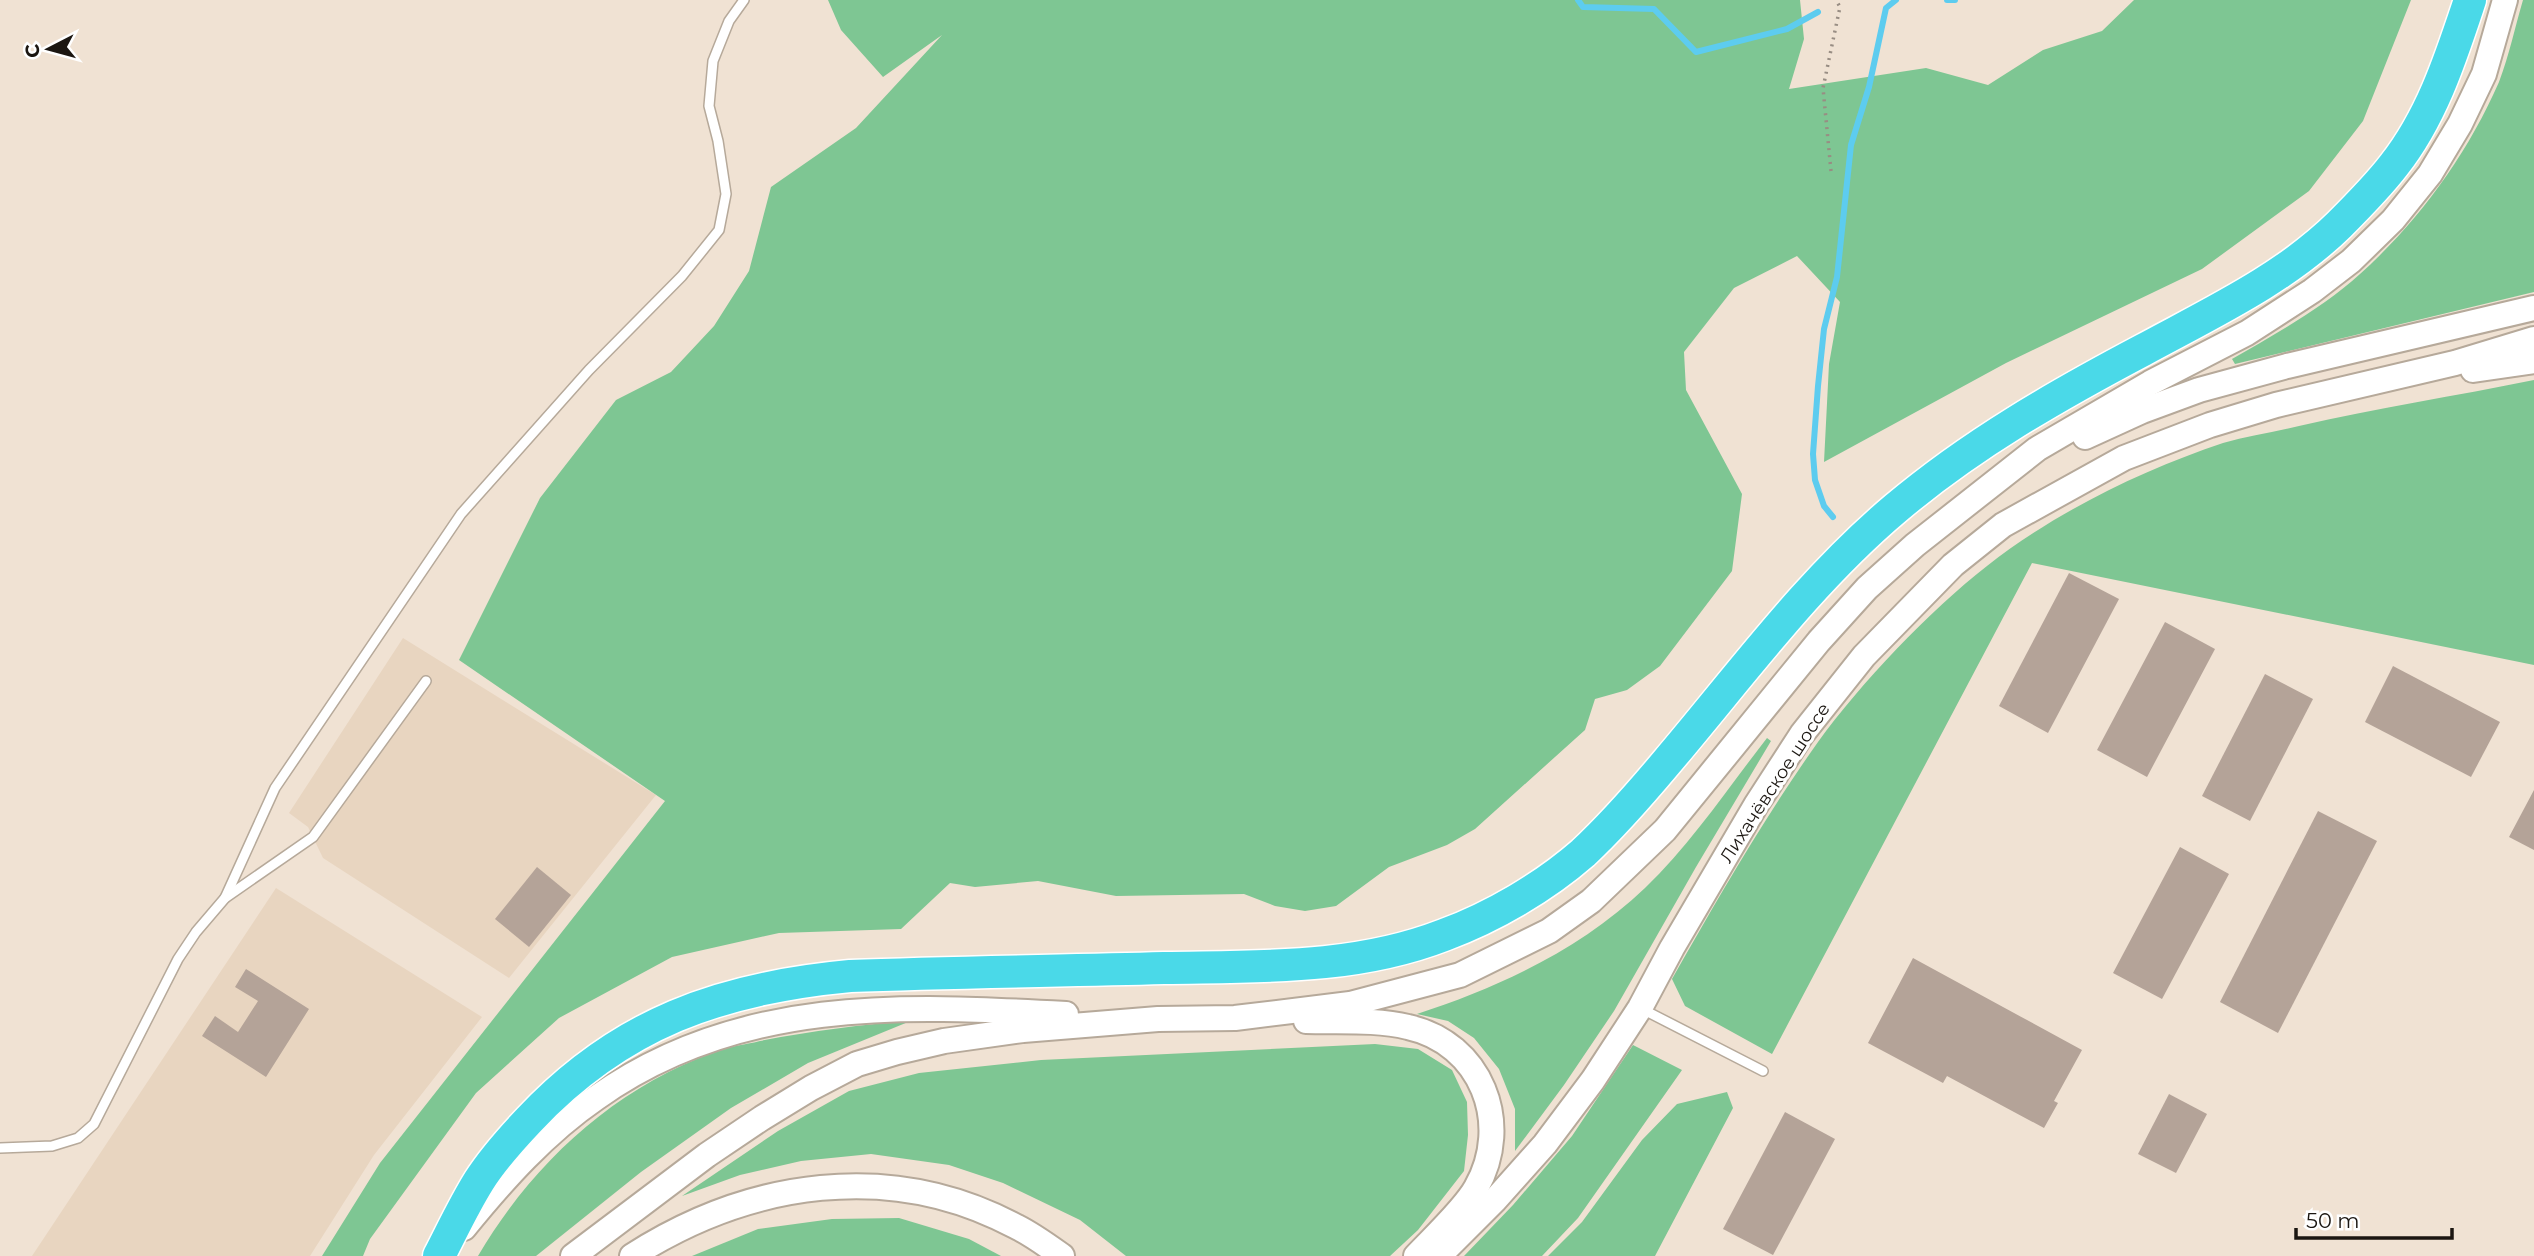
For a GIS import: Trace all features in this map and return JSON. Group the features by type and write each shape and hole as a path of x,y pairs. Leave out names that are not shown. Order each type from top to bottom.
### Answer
{"highway":[{"path":"440,1256 478,1181 506,1145 545,1103 582,1069 632,1036 667,1018 702,1006 765,987 850,976 1304,966 1395,951 1445,935 1505,906 1580,856 1680,747 1792,611 1838,560 1947,466 2002,429 2062,394 2237,299 2293,263 2337,227 2395,164 2425,116 2449,64 2470,0"}],"main road":[{"path":"1995,484 2037,449 2150,383 2247,333 2312,291 2351,261 2393,219 2430,174 2460,124 2484,74 2505,0"},
{"path":"1235,1018 1350,1004 1460,975 1549,931 1581,909 1628,868 1665,830 1819,641 1867,589 1960,508 2045,455 2142,411 2199,390 2287,366 2534,308"},
{"path":"2378,382 2455,363 2534,339"},
{"path":"2378,382 2534,361"},
{"name":"Лихачёвское шоссе","path":"1439,1256 1495,1200 1545,1144 1593,1080 1640,1008 1756,805 1802,734 1864,656 1953,565 2003,525 2124,458 2249,413 2378,382"},
{"path":"440,1256 516,1166 596,1098 638,1072 721,1035 766,1023 809,1016 910,1008 1158,1019 1235,1018 1408,1027 1447,1043 1468,1062 1482,1084 1491,1111 1492,1134 1488,1158 1476,1188 1416,1256"},
{"path":"573,1256 707,1155 811,1088 857,1064 944,1041 1023,1030 1158,1019"},
{"path":"632,1256 703,1216 738,1204 810,1188 866,1186 913,1191 986,1211 1019,1227 1062,1256"}],"lane":[{"path":"225,898 275,788 461,514 589,370 682,276 719,230 726,194 718,141 709,106 713,61 729,21 744,0"},
{"path":"0,1148 52,1146 78,1138 94,1124 178,959 196,932 225,898 313,837 426,681"},
{"path":"1640,1008 1763,1071"}],"path":[{"path":"1830,172 1823,88 1840,7 1836,0"}],"shaded area":[{"path":"403,638 656,795 509,978 323,858 308,827 289,813"},
{"path":"276,888 482,1017 374,1155 310,1256 32,1256"}],"green space":[{"path":"828,0 1800,0 1804,39 1789,89 1926,68 1988,85 2043,50 2102,31 2134,0 2411,0 2363,121 2309,191 2202,269 2006,363 1824,462 1829,364 1840,302 1797,256 1734,288 1684,352 1686,390 1742,494 1732,571 1660,666 1627,690 1595,699 1585,730 1475,829 1447,845 1389,867 1336,906 1305,911 1275,906 1244,894 1116,896 1038,881 975,887 950,883 901,929 779,933 672,957 559,1018 476,1093 370,1239 363,1256 322,1256 380,1163 665,801 459,660 540,498 616,400 671,372 714,326 749,271 771,187 856,128 942,35 883,77 841,30"},
{"path":"2523,0 2534,0 2534,292 2235,364 2232,359 2298,320 2360,274 2402,232 2440,186 2472,135 2499,82"},
{"path":"2534,380 2534,665 2032,563 1772,1054 1685,1006 1672,979 1724,888 1798,771 1835,719 1897,649 1942,604 1987,566 2041,528 2100,495 2161,466 2223,443 2358,413"},
{"path":"1767,738 1771,741 1614,1011 1515,1151 1515,1109 1499,1069 1474,1038 1448,1021 1417,1014 1479,992 1538,964 1567,948 1620,910 1678,853"},
{"path":"913,1020 808,1063 731,1108 641,1172 536,1256 478,1256 524,1190 578,1133 642,1087 677,1068 725,1048 779,1037"},
{"path":"1375,1044 1418,1049 1452,1070 1467,1102 1468,1135 1464,1171 1418,1230 1390,1256 1126,1256 1080,1220 1003,1183 949,1165 871,1154 801,1161 740,1175 682,1196 778,1131 849,1091 919,1073 1041,1060"},
{"path":"1633,1045 1682,1070 1578,1218 1542,1256 1464,1256 1513,1205 1572,1136"},
{"path":"1727,1092 1733,1108 1655,1256 1548,1256 1582,1222 1642,1140 1677,1104"},
{"path":"899,1218 969,1239 1001,1256 692,1256 758,1229 832,1219"}],"building":[{"path":"2069,573 2119,599 2048,733 1999,706"},
{"path":"2165,622 2215,649 2147,777 2097,750"},
{"path":"2393,666 2500,722 2471,777 2365,722"},
{"path":"2265,674 2313,699 2250,821 2202,796"},
{"path":"2534,790 2534,850 2509,837"},
{"path":"2318,811 2377,841 2278,1033 2220,1002"},
{"path":"2180,847 2229,874 2162,999 2113,973"},
{"path":"537,867 571,895 529,947 495,919"},
{"path":"1913,958 2082,1050 2054,1101 2058,1103 2044,1128 1947,1076 1943,1083 1868,1043"},
{"path":"246,969 309,1009 266,1077 202,1036 215,1016 238,1032 258,1001 235,987"},
{"path":"2169,1094 2207,1114 2176,1173 2138,1154"},
{"path":"1785,1112 1835,1139 1773,1255 1723,1229"}],"waterway":[{"path":"1578,0 1583,7 1654,9 1696,52 1787,29 1818,12"},
{"path":"1833,517 1824,506 1815,480 1813,454 1824,329 1837,277 1851,145 1869,87 1886,8 1896,0"},
{"path":"1947,0 1955,0"}]}
